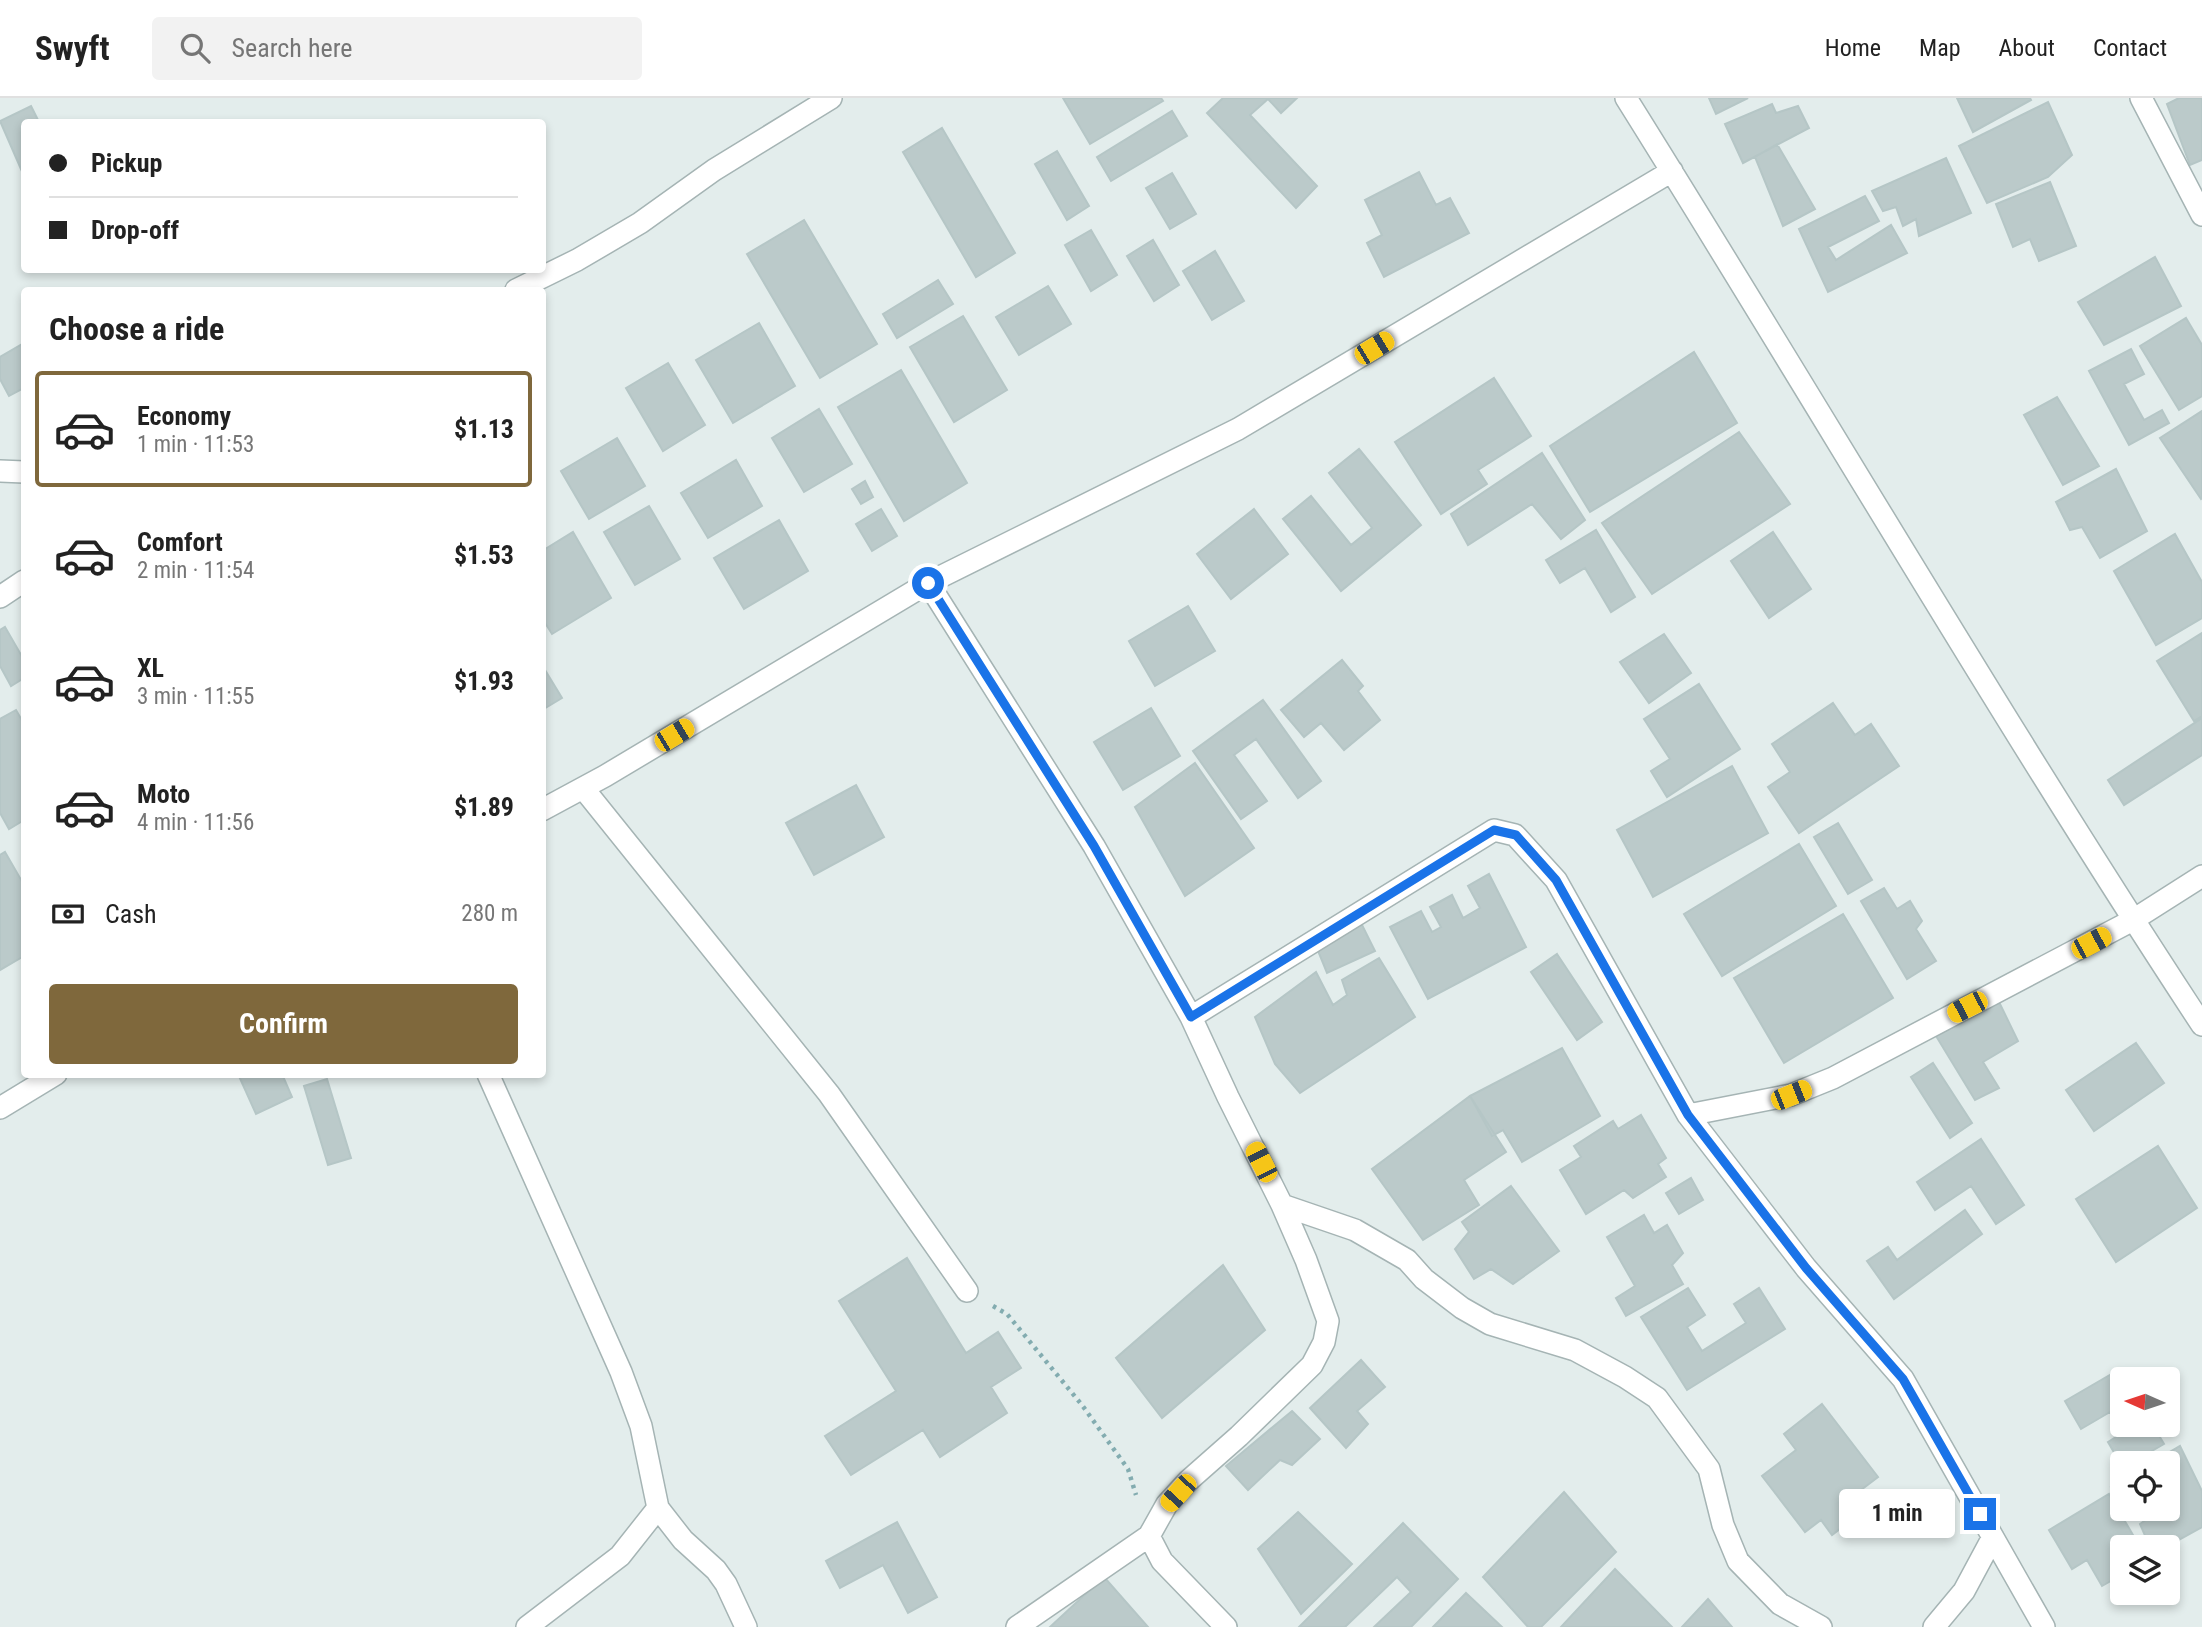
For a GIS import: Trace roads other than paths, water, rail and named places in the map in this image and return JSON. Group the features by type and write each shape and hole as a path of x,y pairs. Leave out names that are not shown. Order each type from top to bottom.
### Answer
{"street":[{"path":"522,287 577,260 640,223 714,170 831,98"},
{"path":"1626,98 1954,634 2202,1025"},
{"path":"2140,98 2202,215"},
{"path":"546,808 928,583 1238,429 1672,171"},
{"path":"0,471 21,472"},
{"path":"0,597 21,583"},
{"path":"928,583 1094,846 1191,1017 1282,1205 1328,1321 1324,1342 1312,1365 1188,1481 1167,1504 1149,1536 1017,1627"},
{"path":"583,788 829,1094 967,1291"},
{"path":"1191,1017 1494,830 1516,835 1556,880 1688,1115 1806,1268 1903,1379 2044,1627"},
{"path":"1688,1115 1791,1095 1833,1078 2133,920 2202,876"},
{"path":"0,1108 49,1078"},
{"path":"490,1078 621,1372 640,1426 658,1508 683,1540 716,1570 726,1584 746,1627"},
{"path":"1282,1205 1355,1230 1407,1260 1462,1308 1490,1324 1575,1350 1657,1398 1709,1469 1723,1525 1738,1561 1780,1604 1821,1627"},
{"path":"527,1627 620,1556 658,1508"},
{"path":"1149,1536 1162,1561 1226,1627"},
{"path":"1934,1627 1964,1591 1993,1537"}]}
